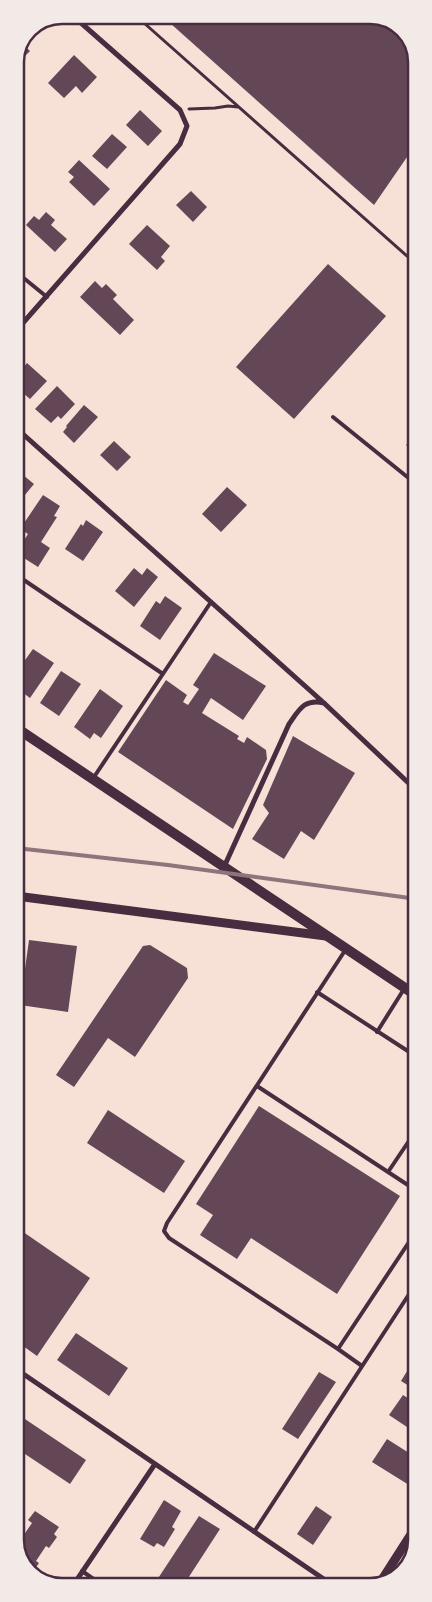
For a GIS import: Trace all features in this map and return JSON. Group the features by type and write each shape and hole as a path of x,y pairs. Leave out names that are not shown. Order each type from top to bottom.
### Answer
{"main road":[{"path":"24,733 408,990"}],"street":[{"path":"24,322 180,144 187,126 180,110 82,24"},
{"path":"24,435 324,703 408,783"},
{"path":"224,867 289,724 305,704 314,700 324,703"},
{"path":"24,897 326,936"},
{"path":"24,1374 322,1578"},
{"path":"78,1578 155,1464"},
{"path":"385,1575 408,1539"}],"lane":[{"path":"24,278 47,297"},
{"path":"333,417 408,478"},
{"path":"24,580 163,674"},
{"path":"93,779 212,602"},
{"path":"346,949 167,1223 164,1231 170,1238 362,1366"},
{"path":"377,1032 405,988"},
{"path":"317,992 408,1051"},
{"path":"257,1086 408,1185"},
{"path":"388,1172 408,1142"},
{"path":"338,1349 408,1244"},
{"path":"254,1532 408,1296"},
{"path":"82,1571 93,1578"}],"path":[{"path":"145,24 408,257"},
{"path":"180,110 228,106 238,107"}],"building":[{"path":"171,24 377,24 395,33 403,43 408,55 408,156 374,205"},
{"path":"27,48 30,51 24,57"},
{"path":"74,55 97,77 82,93 76,86 64,98 48,83"},
{"path":"140,110 162,131 148,146 126,125"},
{"path":"112,134 127,147 107,169 92,156"},
{"path":"79,160 110,189 94,206 69,182 74,177 68,172"},
{"path":"191,191 207,207 193,222 176,205"},
{"path":"46,212 55,220 51,225 67,239 55,252 26,225 34,216 39,220"},
{"path":"147,225 170,246 161,257 165,261 157,270 129,244"},
{"path":"328,264 386,316 294,419 236,367"},
{"path":"95,281 102,288 106,284 117,295 113,299 134,320 120,335 80,297"},
{"path":"27,363 47,381 30,399 24,394 24,366"},
{"path":"57,386 75,404 61,419 58,416 51,423 35,409"},
{"path":"84,405 98,417 74,443 63,432"},
{"path":"114,441 131,457 117,471 100,455"},
{"path":"24,476 34,484 24,496"},
{"path":"227,487 247,505 221,532 202,514"},
{"path":"43,495 60,506 54,516 57,517 41,542 50,548 38,567 24,558 24,540 28,534 24,532 24,523"},
{"path":"86,520 103,532 83,561 65,549 81,524 83,526"},
{"path":"134,568 142,575 147,568 158,577 134,607 115,591"},
{"path":"165,596 182,608 160,640 140,626 156,601 160,604"},
{"path":"33,649 54,663 30,698 24,694 24,662"},
{"path":"214,653 266,686 243,720 211,698 202,713 239,736 237,739 244,743 247,737 266,750 267,759 233,829 118,752 166,680 187,695 183,702 188,705 199,689 193,685"},
{"path":"61,671 81,684 59,716 40,703"},
{"path":"100,689 123,706 101,738 94,733 90,739 74,727"},
{"path":"293,736 355,773 314,840 301,831 284,859 252,839 269,813 263,805"},
{"path":"29,940 77,946 68,1012 24,1006 24,976"},
{"path":"150,945 187,968 188,978 135,1057 108,1038 74,1087 56,1075 143,946"},
{"path":"259,1106 400,1196 337,1294 251,1238 237,1259 200,1235 213,1215 196,1204"},
{"path":"108,1110 185,1161 164,1193 87,1143"},
{"path":"24,1233 90,1278 37,1356 24,1347"},
{"path":"76,1333 128,1368 109,1396 57,1360"},
{"path":"408,1370 408,1385 401,1381"},
{"path":"319,1372 336,1382 298,1439 282,1429"},
{"path":"403,1395 408,1398 407,1427 389,1415"},
{"path":"24,1418 86,1460 70,1484 24,1453"},
{"path":"387,1439 408,1452 408,1484 372,1462"},
{"path":"164,1500 181,1511 172,1527 175,1529 164,1547 157,1543 154,1547 140,1539"},
{"path":"316,1506 332,1517 313,1545 297,1534"},
{"path":"35,1511 59,1527 54,1534 57,1537 49,1548 46,1546 36,1561 39,1563 36,1568 29,1559 24,1547 24,1535 32,1523 28,1520"},
{"path":"199,1516 220,1529 188,1578 158,1578"}],"railway":[{"path":"24,849 168,865 408,898"}]}
